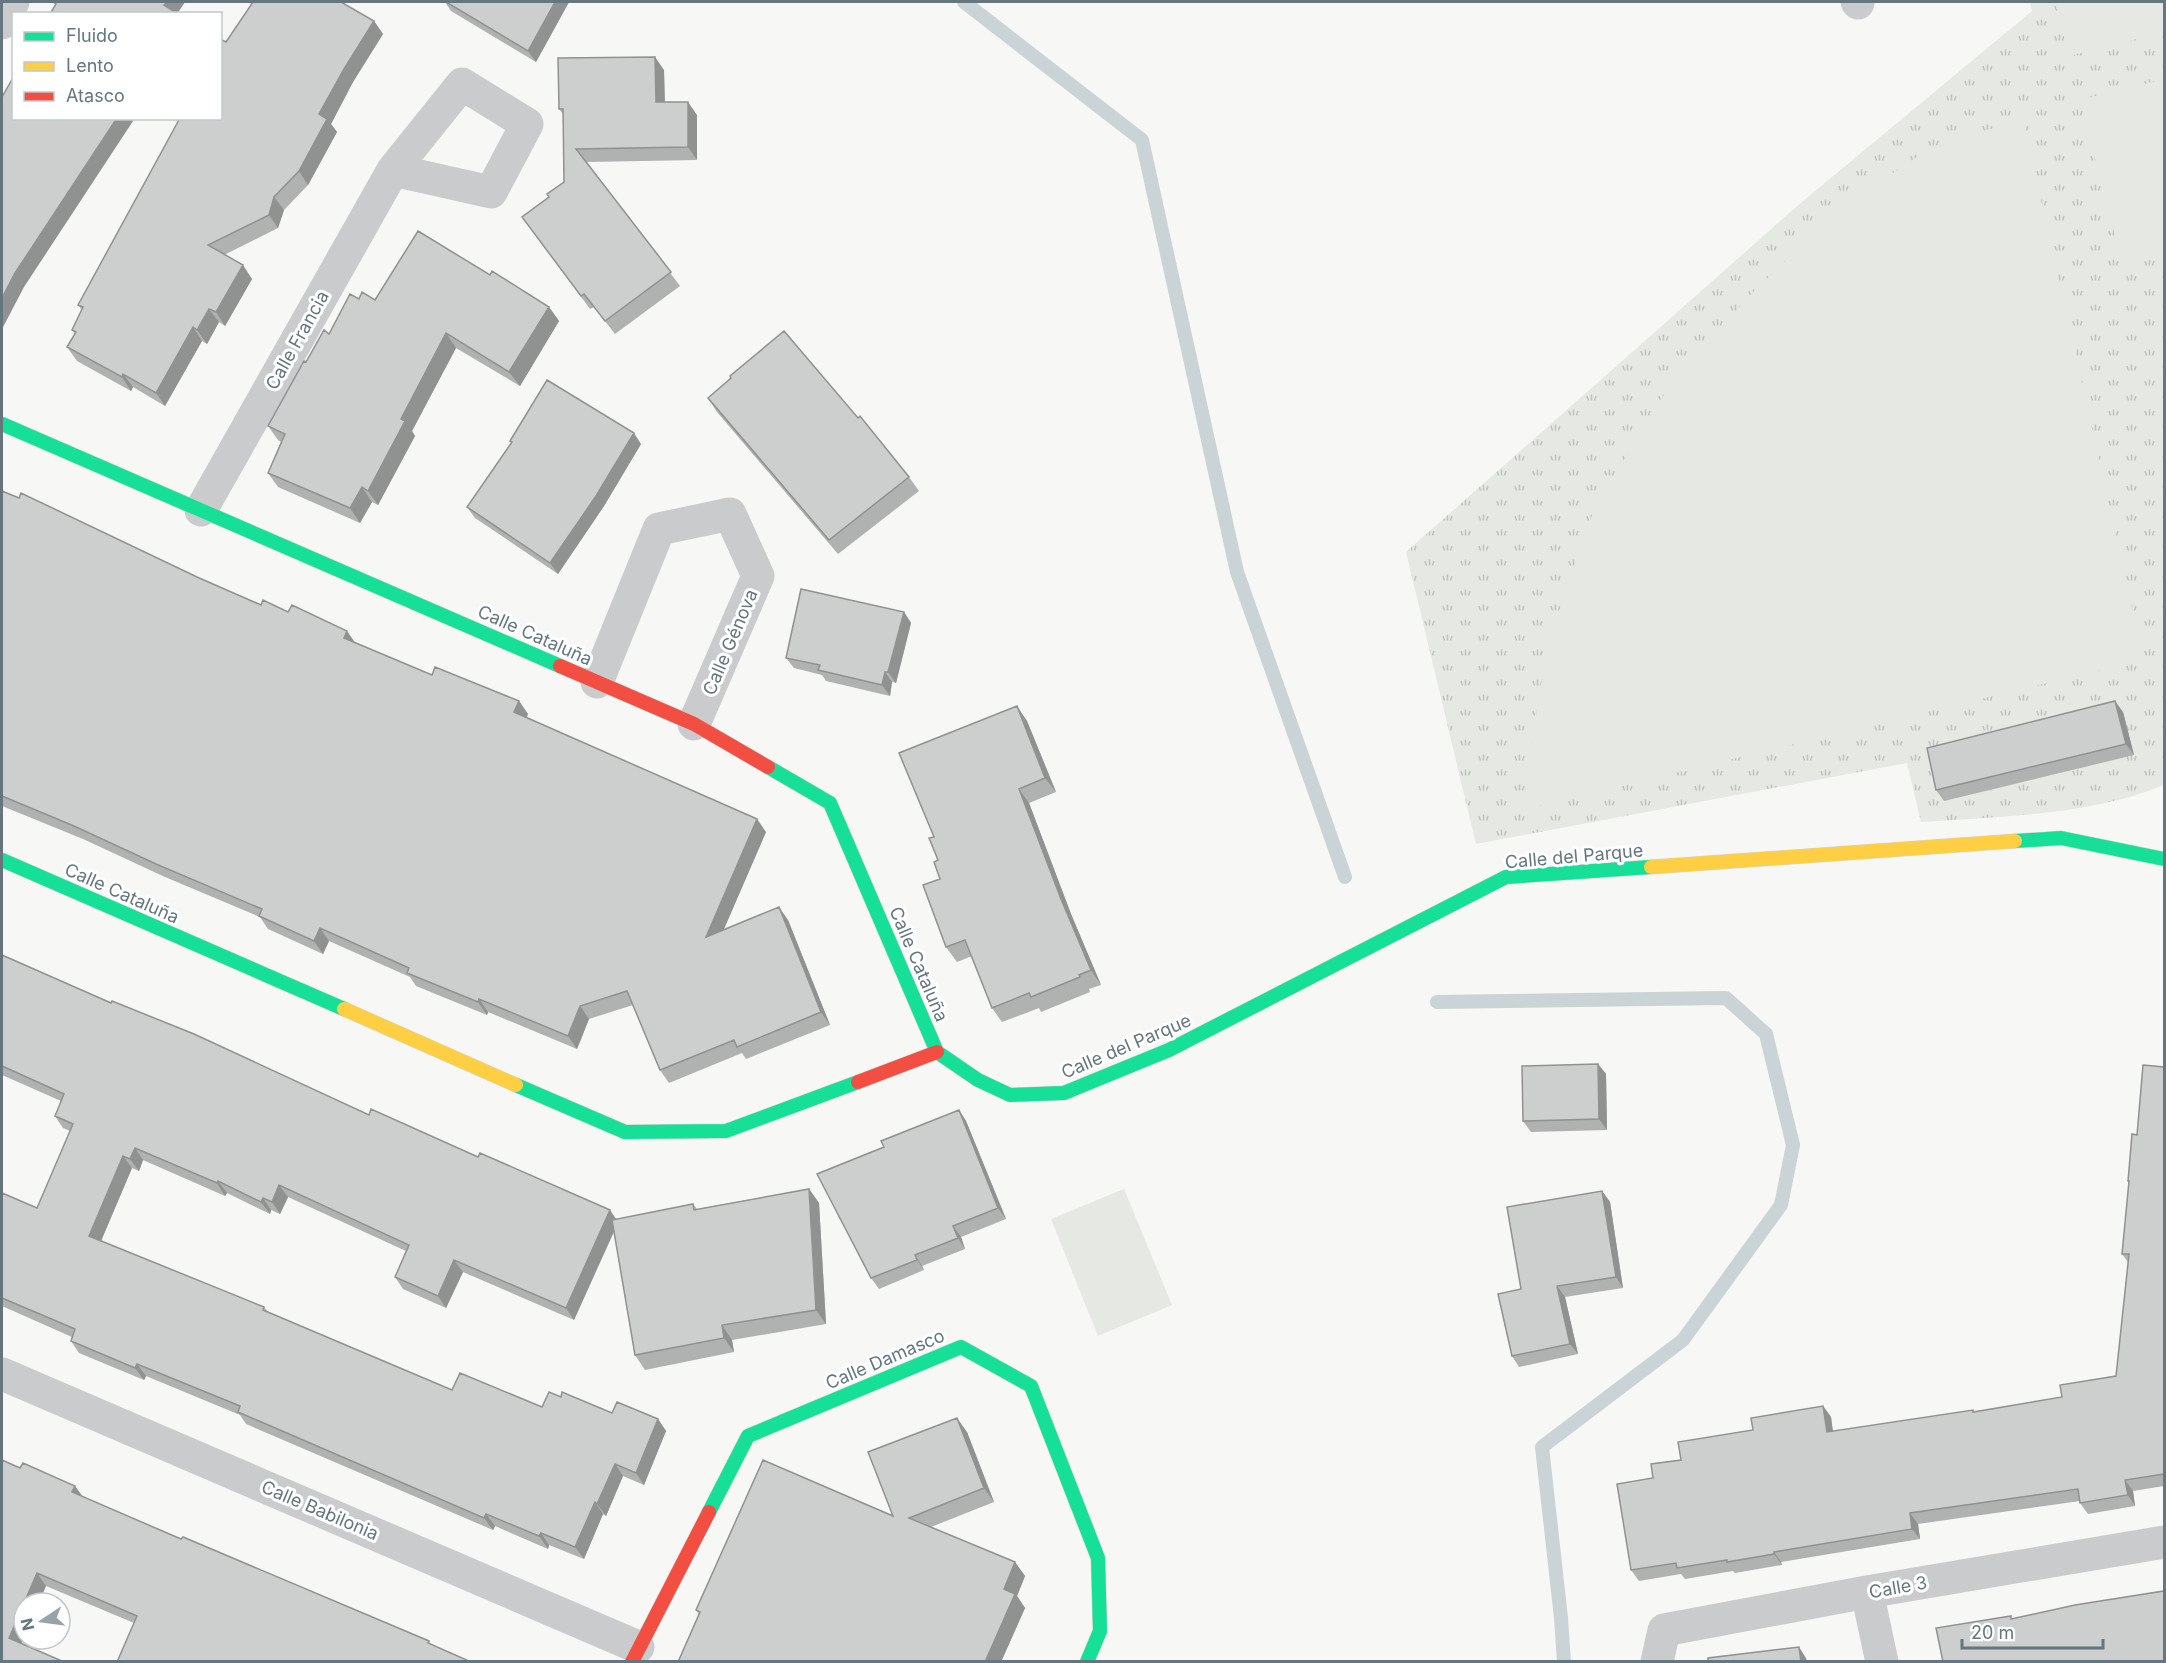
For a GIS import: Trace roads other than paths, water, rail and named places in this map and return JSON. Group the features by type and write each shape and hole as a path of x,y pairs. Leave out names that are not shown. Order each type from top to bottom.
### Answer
{"street":[{"path":"2,23 14,2"},
{"name":"Calle Francia","path":"201,510 393,170"},
{"name":"Calle Cataluña","path":"2,424 694,724 830,803 937,1052 726,1131 626,1132 2,860"},
{"name":"Calle Génova","path":"597,682 659,529 730,514 758,576 694,724"},
{"name":"Calle del Parque","path":"937,1052 978,1080 1010,1095 1064,1093 1169,1050 1506,877 2061,838 2164,859"},
{"name":"Calle Damasco","path":"635,1654 748,1436 961,1347 1031,1386 1098,1558 1100,1631 1087,1662"},
{"name":"Calle Babilonia","path":"2,1374 635,1654"},
{"name":"Calle 3","path":"1657,1662 1664,1630 1868,1592 2164,1542"},
{"path":"1868,1592 1882,1662"}],"waterway":[{"path":"964,2 1142,140 1237,572 1345,877"},
{"path":"1437,1002 1726,998 1766,1034 1793,1145 1781,1205 1683,1340 1542,1447 1564,1662"}]}
